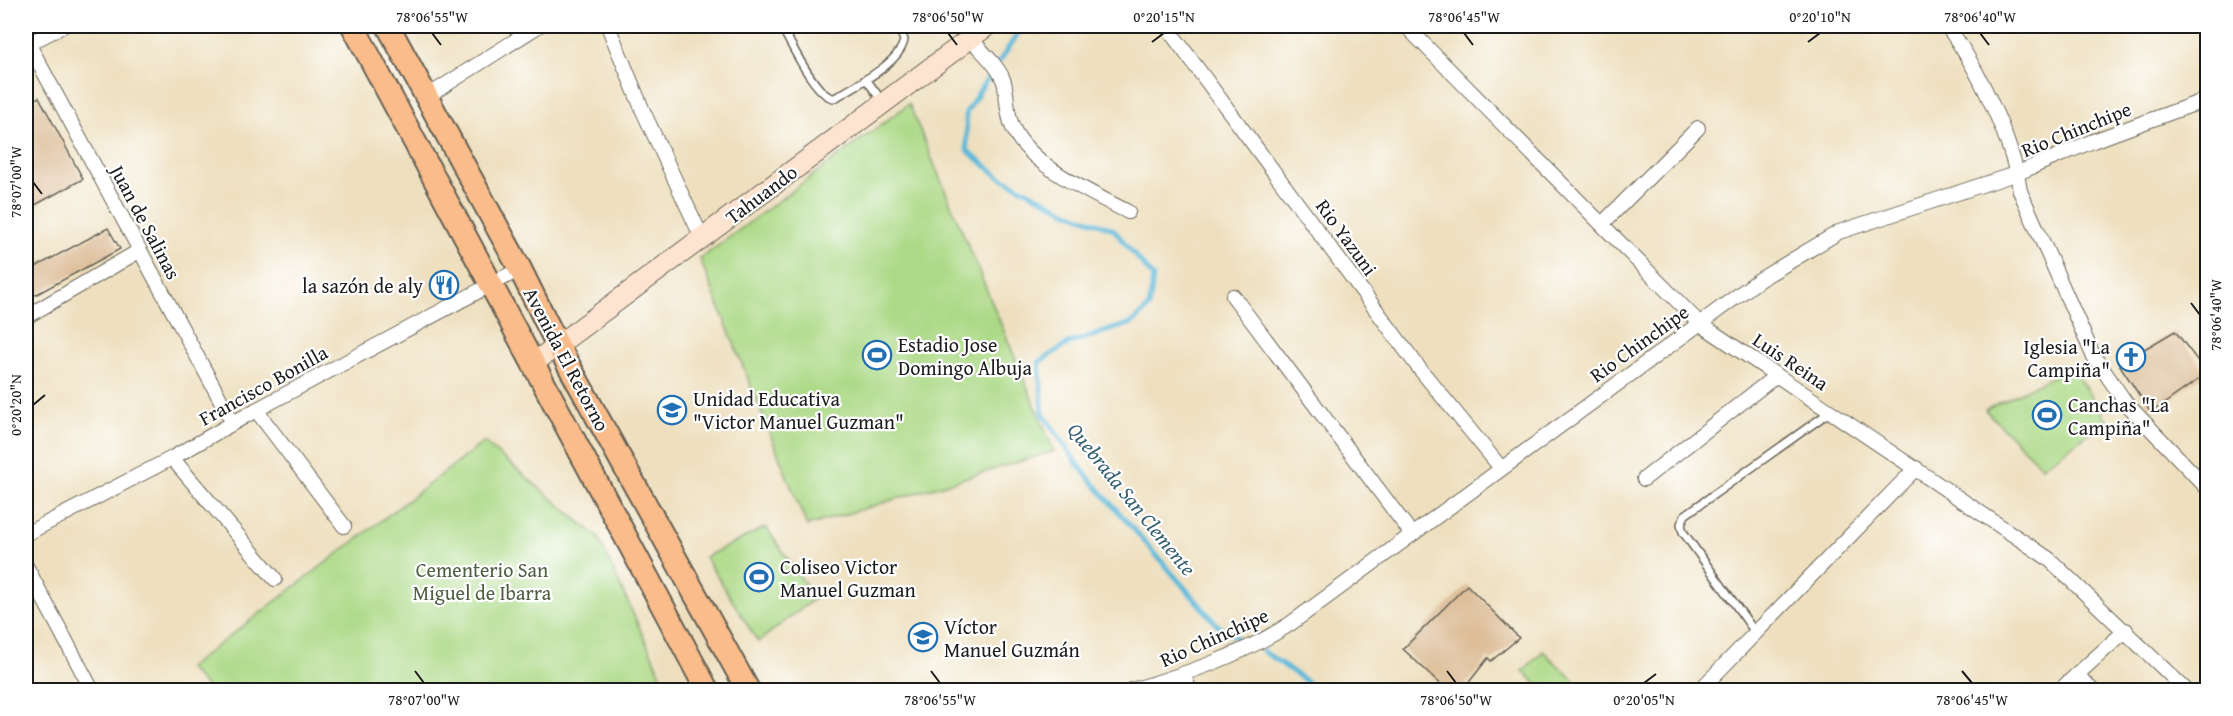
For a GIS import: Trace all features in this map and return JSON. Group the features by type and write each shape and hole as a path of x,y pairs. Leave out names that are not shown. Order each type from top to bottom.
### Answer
{"main road":[{"name":"Avenida El Retorno","path":"353,26 490,284 535,362 707,690"},
{"name":"Avenida El Retorno","path":"388,26 520,269 558,346 748,690"}],"street":[{"path":"27,41 63,26"},
{"path":"428,96 538,26"},
{"path":"608,26 643,111 702,238"},
{"name":"Tahuando","path":"535,362 987,26"},
{"name":"Rio Yazuni","path":"1166,26 1419,368 1501,468"},
{"name":"Luis Reina","path":"1406,26 1700,323 2049,559 2126,630 2186,690"},
{"path":"1947,26 1990,102 2018,173 2020,191 2094,355 2126,403 2208,489"},
{"path":"970,38 1000,74 1013,128 1023,144 1062,176 1128,212"},
{"name":"Juan de Salinas","path":"27,41 233,423"},
{"name":"Rio Chinchipe","path":"1132,690 1183,675 1269,637 1759,280 1839,232 2018,173 2093,141 2208,99"},
{"path":"1602,224 1698,128"},
{"path":"26,317 139,251"},
{"name":"Francisco Bonilla","path":"26,534 172,458 256,410 520,269"},
{"path":"1233,296 1411,533"},
{"path":"1644,479 1777,375"},
{"path":"256,410 344,526"},
{"path":"172,458 274,579"},
{"path":"1700,690 1916,468"},
{"path":"26,566 92,690"},
{"path":"2060,690 2126,630"},
{"path":"1183,675 1190,690"},
{"path":"2077,675 2092,690"}],"lane":[{"path":"781,26 824,96 835,98 897,56 903,47 904,40 898,26"},
{"path":"866,79 884,103"},
{"path":"1755,632 1683,532 1681,524 1685,515 1831,411"}],"green space":[{"name":"Estadio Jose Domingo Albuja","path":"909,104 1054,451 807,526 700,259"},
{"name":"Canchas \"La Campiña\"","path":"2071,367 2107,420 2042,467 1985,410"},
{"name":"Cementerio San Miguel de Ibarra","path":"484,442 598,537 668,690 209,690 188,668"},
{"name":"Coliseo Victor Manuel Guzman","path":"766,527 815,598 758,642 705,557"},
{"path":"1543,651 1584,690 1543,690 1523,671"}],"building":[{"path":"39,97 83,179 26,210 26,105"},
{"path":"108,228 120,249 26,300 26,272"},
{"name":"Iglesia \"La Campiña\"","path":"2175,331 2207,373 2151,413 2119,364"},
{"path":"1467,585 1519,638 1491,661 1488,658 1463,690 1447,690 1403,649"}],"waterway":[{"name":"Quebrada San Clemente","path":"999,62 1023,26"},
{"name":"Quebrada San Clemente","path":"990,74 966,113 967,150 998,176 1068,212 1113,229 1153,277 1149,307 1132,323 1069,343 1039,362 1043,414 1082,470 1219,627 1236,637"},
{"name":"Quebrada San Clemente","path":"1263,651 1306,681 1314,690"}],"place":[{"name":"la sazón de aly","path":"444,285"},
{"name":"Estadio Jose Domingo Albuja","path":"877,355"},
{"name":"Iglesia \"La Campiña\"","path":"2131,357"},
{"name":"Unidad Educativa \"Victor Manuel Guzman\"","path":"672,410"},
{"name":"Canchas \"La Campiña\"","path":"2047,415"},
{"name":"Coliseo Victor Manuel Guzman","path":"759,577"},
{"name":"Víctor Manuel Guzmán","path":"923,637"}]}
